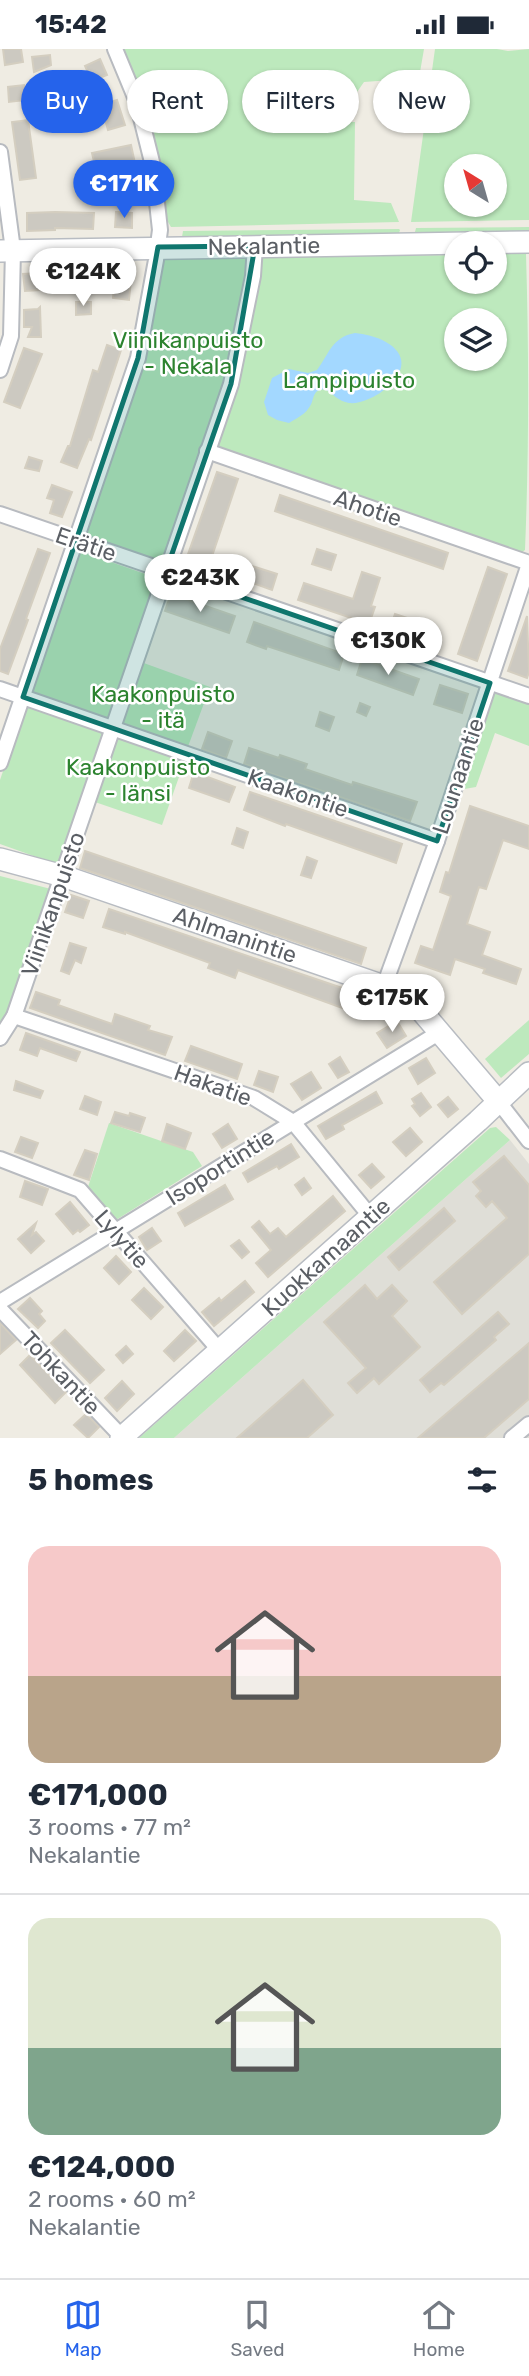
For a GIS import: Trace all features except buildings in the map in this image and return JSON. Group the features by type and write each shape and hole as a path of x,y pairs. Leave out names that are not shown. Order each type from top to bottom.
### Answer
{"main road":[{"name":"Nekalantie","path":"6,250 529,242"},
{"name":"Ahlmanintie","path":"0,859 63,876 410,996 498,1101"},
{"name":"Kuokkamaantie","path":"121,1438 529,1073"}],"street":[{"path":"0,763 138,358 158,247 159,204 151,156 137,102 115,49"},
{"path":"0,152 11,336 0,370"},
{"name":"Viinikanpuisto","path":"0,1038 14,1016 231,384 253,276 255,246"},
{"name":"Ahotie","path":"207,451 529,564"},
{"name":"Erätie","path":"0,515 529,697"},
{"name":"Lounaantie","path":"384,986 437,841 529,564"},
{"name":"Kaakontie","path":"0,689 437,841"},
{"name":"Hakatie","path":"14,1016 254,1098 293,1122 371,1217"},
{"name":"Isoportintie","path":"0,1303 440,1032"},
{"name":"Ahlmanintie","path":"498,1101 529,1141"},
{"name":"Lylytie","path":"0,1160 80,1190 220,1351"},
{"name":"Tohkantie","path":"0,1309 121,1438"},
{"path":"512,1438 529,1424"}],"highlighted area":[{"path":"255,246 231,384 166,571 490,683 437,841 23,697 138,358 158,247"}],"shaded area":[{"path":"510,1140 529,1164 529,1438 174,1438"}],"green space":[{"path":"120,49 424,49 420,70 373,70 373,81 364,82 359,89 359,70 242,70 242,133 355,133 354,200 391,203 399,222 171,227 165,217 142,133 228,133 228,70 127,70 127,75"},
{"path":"435,49 529,49 529,220 411,222 423,133 470,133 470,70 432,70"},
{"path":"529,227 529,233 444,231 444,235 419,235 415,232 416,228"},
{"path":"399,229 398,236 182,237 183,231"},
{"name":"Lampipuisto","path":"507,254 526,254 528,402 525,550 518,555 222,452 218,447 262,259 444,255 444,294 507,294"},
{"name":"Viinikanpuisto - Nekala","path":"249,256 229,365 163,563 82,536 144,356 164,258"},
{"path":"79,551 157,578 108,722 29,695"},
{"name":"Kaakonpuisto - itä","path":"141,662 210,687 186,752 117,727"},
{"path":"492,692 529,704 529,746 495,733 476,787 458,790"},
{"path":"26,704 106,732 59,865 0,844 0,780"},
{"name":"Kaakonpuisto - länsi","path":"114,736 185,760 162,825 92,801"},
{"path":"0,876 51,889 9,1013 0,1027"},
{"path":"529,1020 529,1054 501,1078 485,1059"},
{"path":"109,1123 193,1152 202,1166 116,1220 107,1214 87,1190"},
{"path":"496,1127 510,1140 174,1438 139,1438 490,1128"}],"water":[{"path":"355,333 382,340 399,353 402,362 400,372 393,382 380,393 357,403 345,402 325,389 317,391 306,411 289,423 268,415 264,402 272,378 289,369 308,373 317,370 336,342"}]}
